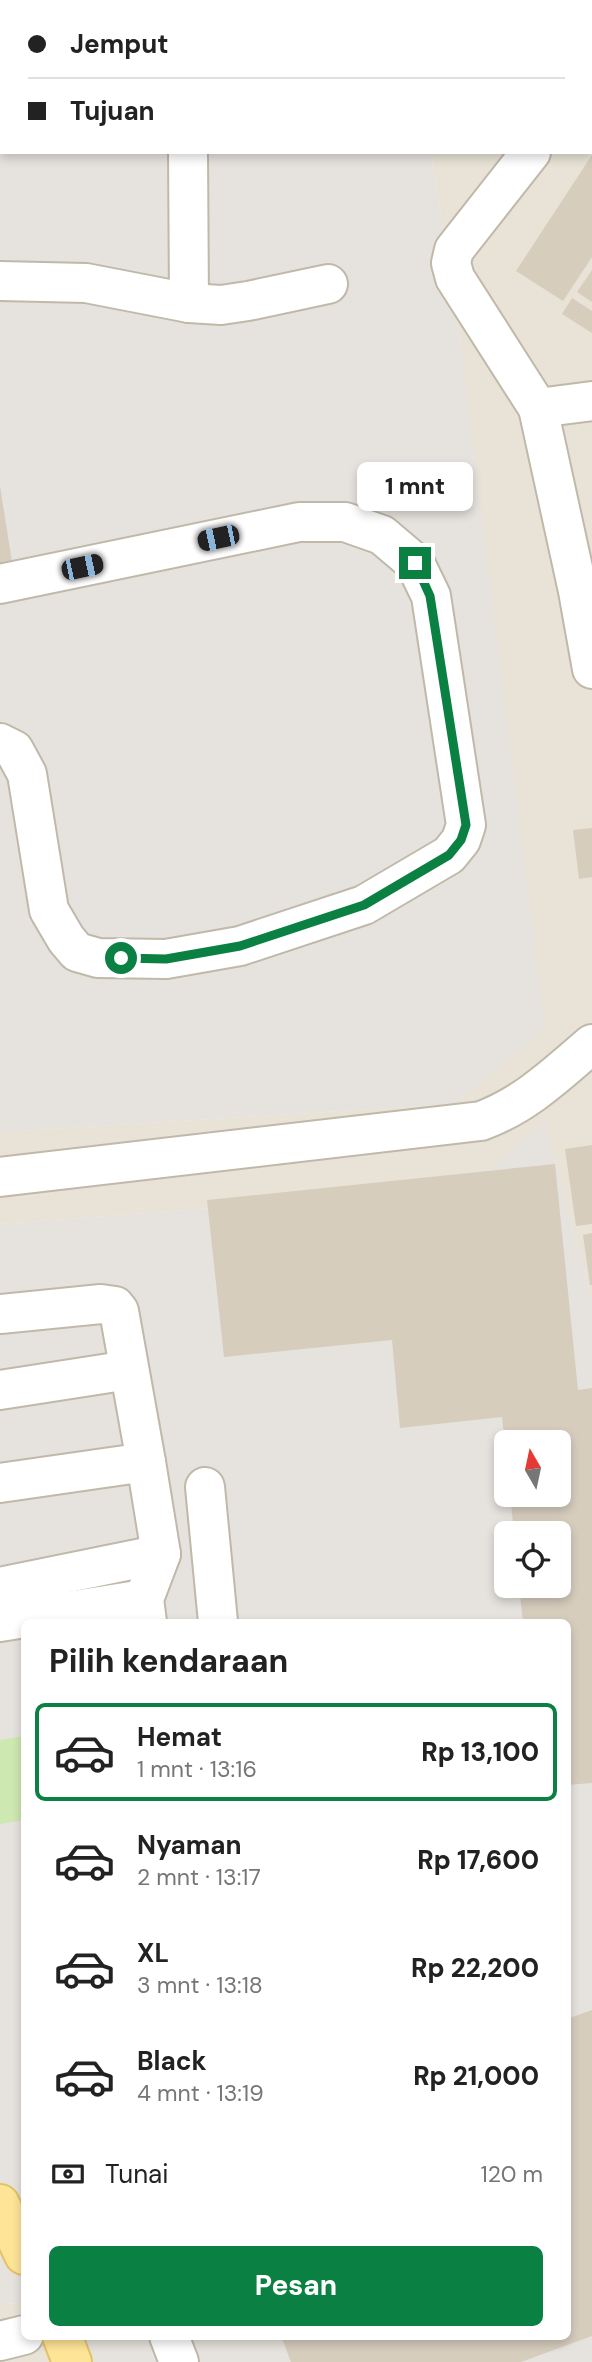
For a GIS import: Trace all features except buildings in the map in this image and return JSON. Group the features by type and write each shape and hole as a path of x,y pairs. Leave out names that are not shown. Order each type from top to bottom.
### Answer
{"main road":[{"path":"3,2215 21,2249"},
{"path":"64,2340 72,2362"}],"street":[{"path":"188,154 188,303"},
{"path":"529,154 454,250 451,263 455,278 538,408 585,591 592,669"},
{"path":"0,281 86,283 188,303 221,304 328,284"},
{"path":"538,408 592,401"},
{"path":"0,584 299,522 345,522 382,535 415,563 430,596 466,825 461,840 449,855 364,905 240,946 166,959 98,957 77,952 49,910 27,774 14,750 0,743"},
{"path":"0,1177 481,1121 512,1108 534,1093 592,1044"},
{"path":"0,1314 101,1304 115,1306 119,1311 161,1554 146,1611 40,1619"},
{"path":"0,1390 129,1370"},
{"path":"0,1483 146,1462"},
{"path":"205,1487 218,1619"},
{"path":"0,1587 161,1554"},
{"path":"0,1622 21,1620"},
{"path":"0,2341 21,2335"},
{"path":"171,2340 179,2362"}],"shaded area":[{"path":"0,154 431,154 463,360 545,1029 456,1104 0,1132"},
{"path":"431,154 592,154 592,1300 545,1122 466,1189 0,1224 0,1132 456,1104 463,360"},
{"path":"545,1121 592,1300 592,2362 53,2362 43,2340 571,2340 571,1619 21,1619 21,2303 0,2304 0,1224 466,1189"},
{"path":"21,2303 21,2340 43,2340 53,2362 0,2362 0,2304"}],"green space":[{"path":"21,1736 21,1820 0,1824 0,1740"}],"route":[{"path":"121,958 166,959 240,946 364,905 449,855 461,840 466,825 430,596 415,563"}]}
